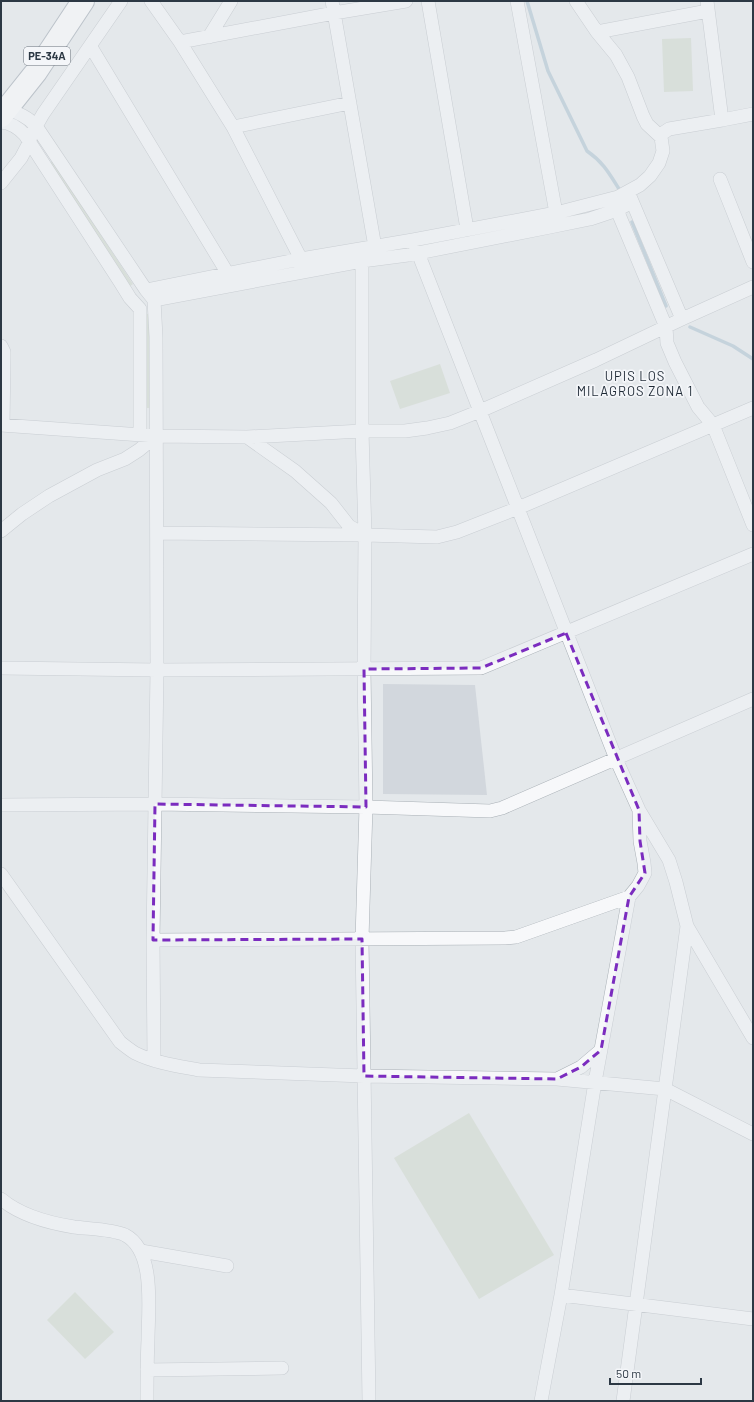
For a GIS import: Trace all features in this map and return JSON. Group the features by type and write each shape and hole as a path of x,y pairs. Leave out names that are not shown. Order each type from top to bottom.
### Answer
{"highway":[{"name":"PE-34A","path":"3,116 36,72 83,1"}],"street":[{"path":"1,183 21,158 43,114 122,1"},
{"path":"151,1 180,42 234,127 307,271"},
{"path":"209,37 231,1"},
{"path":"180,42 209,37 333,7 406,1"},
{"path":"428,1 467,229"},
{"path":"517,1 556,213"},
{"path":"229,280 301,259 418,253 554,227 590,219 617,210 650,176 659,163 663,151 661,137 647,124 628,77 616,55 576,1"},
{"path":"598,32 708,6 722,120"},
{"path":"333,7 375,247"},
{"path":"91,47 229,280"},
{"path":"234,127 350,103"},
{"path":"661,137 663,133 669,129 753,114"},
{"path":"3,116 23,116 36,126 150,295 156,337 157,670 153,940 154,1060"},
{"path":"3,116 9,123 19,128 30,141 130,298 140,309 140,434"},
{"path":"720,179 752,255"},
{"path":"150,295 229,280 307,271 362,255 375,247 556,213 618,197 630,197"},
{"path":"630,197 682,319"},
{"path":"617,210 666,327 667,343 675,362 698,407 713,425 753,525"},
{"path":"413,240 616,759 639,810 669,860 687,926 753,1038"},
{"path":"362,255 362,431 365,535 364,669 366,807 362,939 369,1401"},
{"path":"1,346 4,352 2,425 156,436 247,437 362,431 405,431 450,423 480,411 596,360 753,287"},
{"path":"157,533 437,537 457,532 518,508 753,408"},
{"path":"1,532 22,514 49,496 97,470 125,459 156,436"},
{"path":"247,437 295,471 331,503 349,526 365,535"},
{"path":"1,668 157,670 481,668 753,554"},
{"path":"1,806 155,804 366,807 490,811 502,808 753,698"},
{"path":"541,1401 561,1295 595,1082 630,897 645,873 640,841 639,810"},
{"path":"1,874 120,1042 135,1053 154,1060 199,1070 364,1076 557,1079 665,1089 753,1134"},
{"path":"153,940 505,938 516,936 630,897"},
{"path":"623,1401 687,926"},
{"path":"557,1079 581,1067 602,1050"},
{"path":"1,1199 28,1215 56,1224 94,1230 113,1231 126,1235 141,1251 147,1272 149,1292 147,1401"},
{"path":"141,1251 227,1266"},
{"path":"561,1295 753,1319"},
{"path":"147,1370 282,1368"}],"highlighted area":[{"path":"566,633 639,810 640,841 645,873 629,897 601,1050 581,1067 557,1079 364,1076 362,939 153,940 155,804 366,807 364,669 481,668"}],"shaded area":[{"path":"383,684 475,685 487,795 383,794"}],"green space":[{"path":"691,38 693,91 664,92 662,39"},
{"path":"53,161 133,284 130,286 49,163"},
{"path":"146,314 150,314 150,408 146,408"},
{"path":"440,364 450,393 400,409 390,381"},
{"path":"469,1113 554,1255 479,1299 394,1158"},
{"path":"75,1292 114,1332 85,1359 47,1320"}],"waterway":[{"path":"527,1 548,71 587,151 602,164 619,189"},
{"path":"632,222 666,306"},
{"path":"690,327 733,346 753,359"}],"district":[{"name":"UPIS LOS MILAGROS ZONA 1","path":"635,384"}]}
